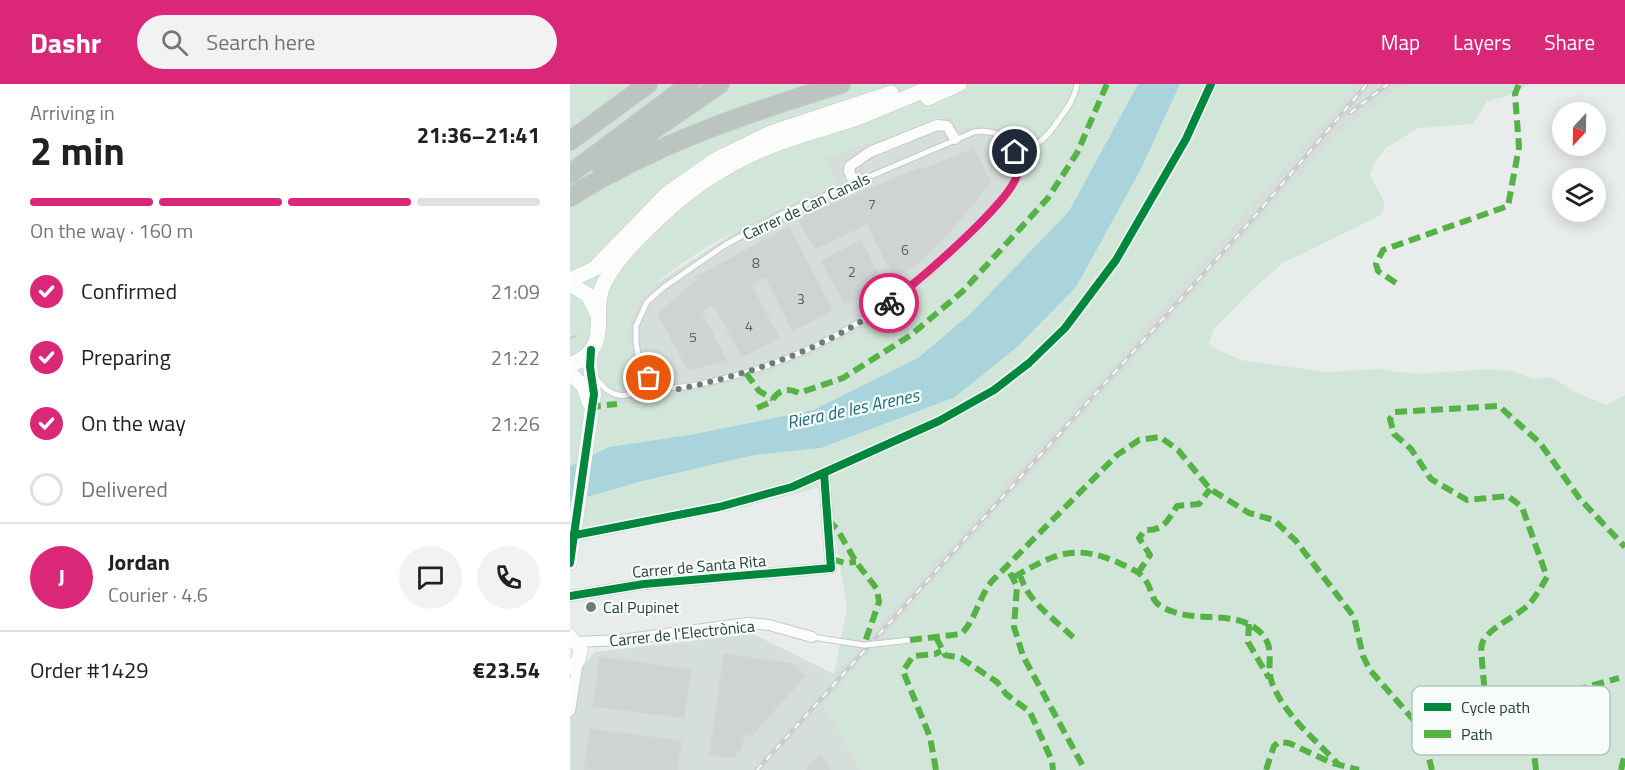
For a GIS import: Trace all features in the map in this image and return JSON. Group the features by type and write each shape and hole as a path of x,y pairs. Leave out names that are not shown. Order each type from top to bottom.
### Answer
{"highway":[{"path":"570,141 648,84"},
{"path":"570,174 690,84"},
{"path":"570,187 720,84"},
{"path":"570,197 680,138 841,84"}],"main road":[{"path":"600,321 588,295 570,282 594,269 667,194 723,155 773,132 913,84"},
{"path":"570,365 591,350 598,335 601,292 611,271 657,220 689,191 724,168 764,149 861,116 938,84"},
{"path":"861,116 894,109 959,84"}],"street":[{"path":"854,183 849,171 850,166 870,152 937,125 947,126 955,139"},
{"path":"571,559 594,394 590,367 591,350"},
{"path":"570,373 583,386 591,416"},
{"name":"Carrer de Santa Rita","path":"570,596 644,584 831,568 824,473"},
{"name":"Carrer de l'Electrònica","path":"575,651 596,642 748,623 769,625 812,637"},
{"path":"570,711 575,651"},
{"path":"570,676 573,693"}],"lane":[{"name":"Carrer de Can Canals","path":"590,367 605,390 616,395 627,395 635,391 639,384 636,326 640,313 652,297 725,246 782,214 955,139 985,130 1027,146 1043,141 1069,105 1077,84"},
{"path":"639,363 654,382 666,388 679,389 783,361 814,349 865,320 922,278 1010,188 1017,175 1018,166 1015,152 1004,137"},
{"name":"Carrer de l'Electrònica","path":"812,637 864,645 910,640"}],"shaded area":[{"path":"1357,84 1404,84 1335,137 824,704 862,770 570,770 570,679 595,652 753,634 834,674 1108,369"},
{"path":"951,116 958,129 978,124 999,127 1044,154 985,228 937,275 868,327 800,362 766,375 665,400 630,406 614,402 619,388 633,373 628,345 630,320 639,301 656,284 749,223 837,181 829,172 825,157"}],"green space":[{"path":"570,84 1138,84 1069,211 971,313 918,358 813,410 695,434 609,447 570,466","holes":["951,116 958,129 994,127 1013,134 1044,154 972,240 934,276 894,308 852,335 805,358 754,377 646,404 614,402 619,388 630,384 632,375 629,330 633,312 646,294 667,275 694,255 757,219 838,181 829,172 825,157"]},
{"path":"1180,84 1357,84 1108,369 834,674 847,608 827,485 730,511 570,543 570,502 639,482 754,455 821,448 1141,169"},
{"path":"1404,84 1529,84 1505,97 1487,101 1473,124 1418,128 1386,148 1374,163 1370,175 1385,203 1381,215 1283,263 1254,288 1214,329 1209,343 1218,350 1241,360 1327,372 1379,369 1416,374 1488,369 1512,371 1533,379 1551,377 1575,392 1606,405 1625,395 1625,770 862,770 824,704 1335,137"}],"water":[{"name":"Riera de les Arenes","path":"1138,84 1180,84 1141,169 1076,287 1018,346 955,397 821,448 754,455 639,482 570,502 570,466 609,447 695,434 813,410 918,358 971,313 1069,211"}],"building":[{"path":"973,149 991,182 952,229 915,266 894,277 867,224 815,249 799,221 807,215 920,168 921,170"},
{"path":"789,227 832,310 793,331 765,277 751,284 779,338 742,357 714,305 701,311 727,361 688,370 658,314 697,280 696,277"},
{"path":"861,240 883,284 845,304 821,261"},
{"path":"724,654 792,664 805,676 752,735 744,734 742,747 733,758 710,754"},
{"path":"600,657 691,670 684,718 593,706"},
{"path":"590,729 681,741 677,770 584,770"},
{"path":"820,754 830,770 806,770"}],"waterway":[{"path":"570,338 576,336"}],"railway":[{"path":"757,770 1249,223 1367,84"},
{"path":"1350,113 1388,84"}],"marked path":[{"path":"757,408 771,402 783,391 790,390 799,393 843,378 911,335 963,291 1048,198 1077,153 1107,84"},
{"path":"1396,283 1378,271 1376,264 1383,250 1508,206 1519,147 1515,94 1519,84"},
{"path":"746,373 759,391 773,399"},
{"path":"591,412 598,406 617,404"},
{"path":"1484,686 1481,651 1483,640 1494,629 1529,604 1547,577 1522,507 1508,496 1467,500 1431,479 1411,449 1394,434 1390,419 1395,412 1499,406 1540,443 1580,499 1625,547"},
{"path":"910,640 961,634 992,581 1117,455 1139,440 1160,437 1178,450 1210,489 1249,513 1274,520 1296,541 1354,617 1363,656 1370,670 1412,718"},
{"path":"1138,573 1150,555 1139,538 1145,530 1161,527 1177,506 1199,504 1210,489"},
{"path":"828,520 837,529 856,562 877,589 879,602 864,645"},
{"path":"1014,577 1053,557 1065,554 1089,554 1103,557 1138,572 1147,583 1155,601 1165,609 1185,615 1230,619 1251,625 1260,632 1268,644 1270,676 1278,695 1293,717 1338,764"},
{"path":"832,559 845,563 856,562"},
{"path":"1010,573 1017,586 1014,627 1023,656 1085,770"},
{"path":"1020,574 1023,584 1035,602 1076,640"},
{"path":"1249,624 1248,642 1269,678"},
{"path":"936,637 945,655 961,658 997,682 1006,694 1030,712 1052,761 1053,770"},
{"path":"936,770 930,737 903,671 913,656 935,654 941,651"},
{"path":"1591,686 1619,678"},
{"path":"1266,770 1274,746 1279,742 1289,743 1332,763 1359,770"},
{"path":"1621,770 1625,753"},
{"path":"1428,755 1432,770"},
{"path":"1534,755 1536,770"}],"cycle path":[{"path":"570,536 719,507 792,487 939,421 994,390 1029,363 1065,328 1116,260 1186,139 1211,84"},
{"path":"570,563 594,394 590,367 591,350"},
{"path":"570,596 644,584 831,568 824,473"}],"way so far":[{"path":"649,378 666,388 679,389 753,371 814,349 865,320 889,303"}],"place":[{"name":"Cal Pupinet","path":"591,607"}],"route":[{"path":"889,303 922,278 953,249 1010,188 1017,175 1015,152"}]}
